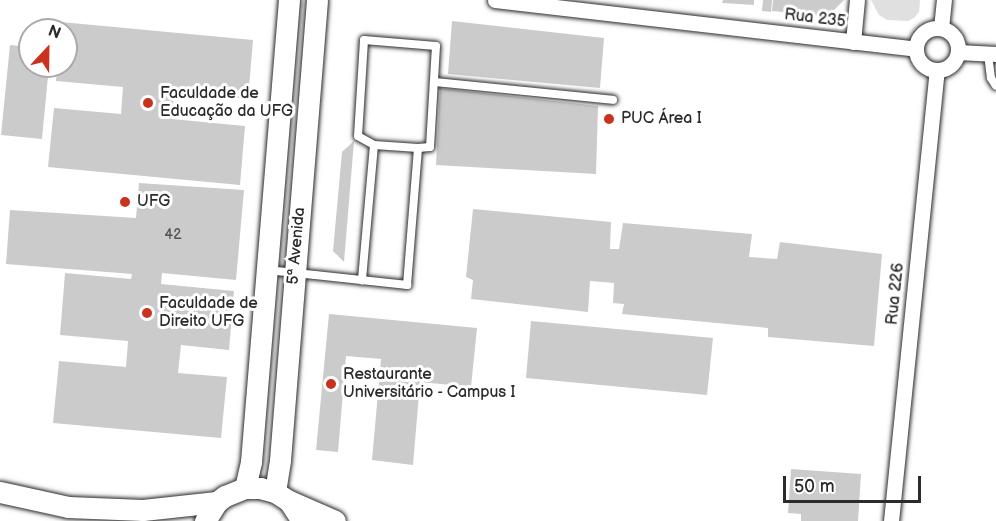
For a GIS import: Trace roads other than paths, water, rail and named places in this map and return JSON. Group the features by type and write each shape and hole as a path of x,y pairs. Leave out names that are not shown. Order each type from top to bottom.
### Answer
{"main road":[{"name":"5ª Avenida","path":"245,488 251,462 289,0"},
{"name":"5ª Avenida","path":"282,497 280,460 318,0"},
{"path":"0,492 81,507 143,510 217,502 235,491 260,488 335,521"},
{"path":"282,497 302,521"},
{"path":"205,521 217,502"}],"street":[{"name":"Rua 235","path":"495,0 916,49"},
{"path":"853,42 857,0"},
{"path":"941,28 944,0"},
{"path":"941,28 952,34 958,52 948,67 937,70 924,66 916,49 923,33 941,28"},
{"path":"958,52 992,54"},
{"name":"Rua 226","path":"891,521 937,70"}],"lane":[{"path":"364,40 436,46 430,147 374,145 358,136 364,40"},
{"path":"992,54 991,78 996,86"},
{"path":"434,82 613,100"},
{"path":"362,280 374,145"},
{"path":"267,270 407,285 418,148"}],"place":[{"name":"Faculdade de Educação da UFG","path":"148,103"},
{"name":"PUC Área I","path":"609,119"},
{"name":"UFG","path":"125,202"},
{"name":"Faculdade de Direito UFG","path":"147,313"},
{"name":"Restaurante Universitário - Campus I","path":"331,384"}]}
